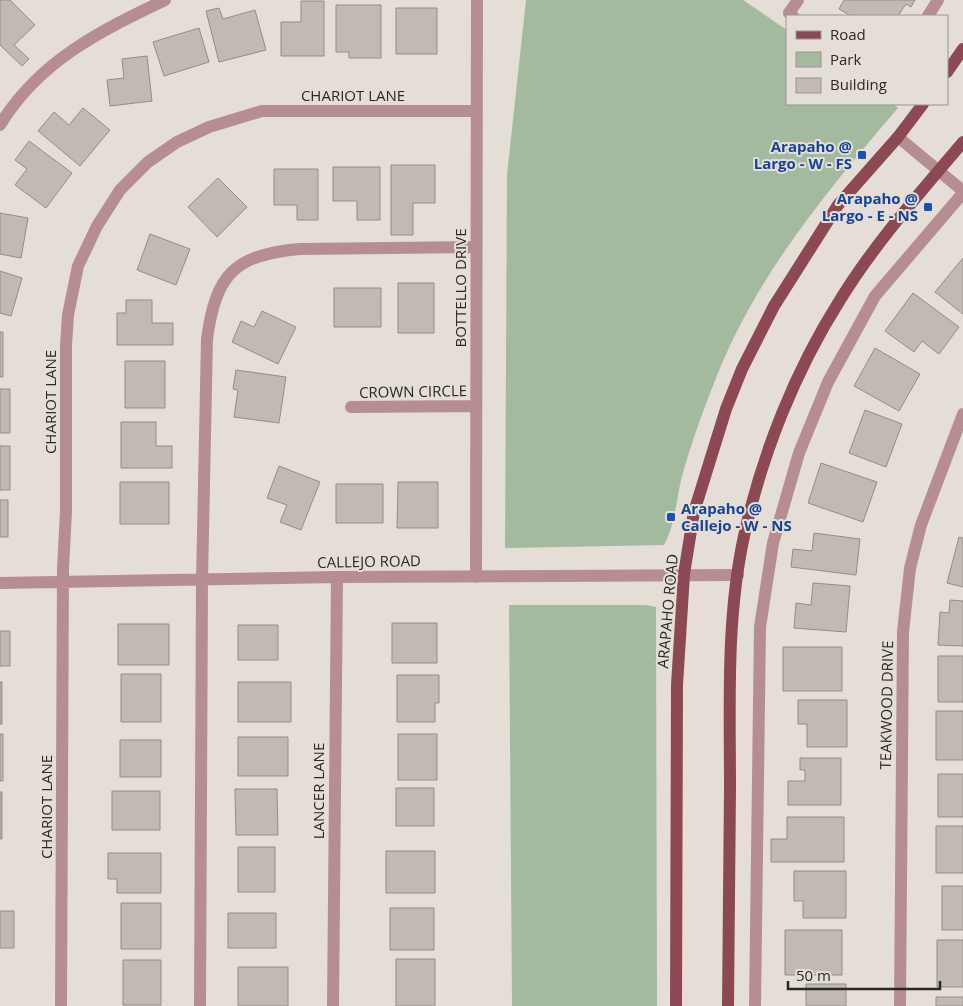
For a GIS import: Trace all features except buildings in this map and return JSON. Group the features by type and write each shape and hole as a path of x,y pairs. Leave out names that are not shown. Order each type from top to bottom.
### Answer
{"main road":[{"path":"948,71 963,49"},
{"name":"ARAPAHO ROAD","path":"676,1006 677,685 684,574 694,512 726,409 742,369 774,306 838,205 898,137 922,105"},
{"path":"728,1006 730,680 738,575 751,506 766,459 802,370 839,300 887,233 963,142"}],"street":[{"path":"0,125 11,107 37,79 69,51 101,32 165,0"},
{"name":"BOTTELLO DRIVE","path":"476,0 476,577"},
{"path":"791,15 788,13 798,0"},
{"path":"929,15 938,0"},
{"name":"CHARIOT LANE","path":"61,1006 66,345 68,315 78,266 97,226 120,190 148,162 177,142 209,127 262,112 477,112"},
{"path":"756,1006 760,627 773,543 799,453 828,382 875,296 963,192 898,137"},
{"path":"200,1006 202,581 207,340 210,318 229,273 259,255 300,249 476,247"},
{"name":"CROWN CIRCLE","path":"351,407 476,406"},
{"name":"TEAKWOOD DRIVE","path":"900,1006 903,632 910,568 921,525 963,414"},
{"name":"CALLEJO ROAD","path":"0,583 202,581 337,577 738,575"},
{"name":"LANCER LANE","path":"332,1006 337,577"}],"green space":[{"path":"526,0 743,0 786,29 786,105 894,105 898,108 797,233 775,266 735,336 718,373 693,439 681,480 673,521 664,545 505,548 507,175"},
{"path":"509,605 646,605 656,607 657,1006 512,1006"}],"place":[{"name":"Arapaho @ Largo - W - FS","path":"862,155"},
{"name":"Arapaho @ Largo - E - NS","path":"928,207"},
{"name":"Arapaho @ Callejo - W - NS","path":"671,517"}]}
